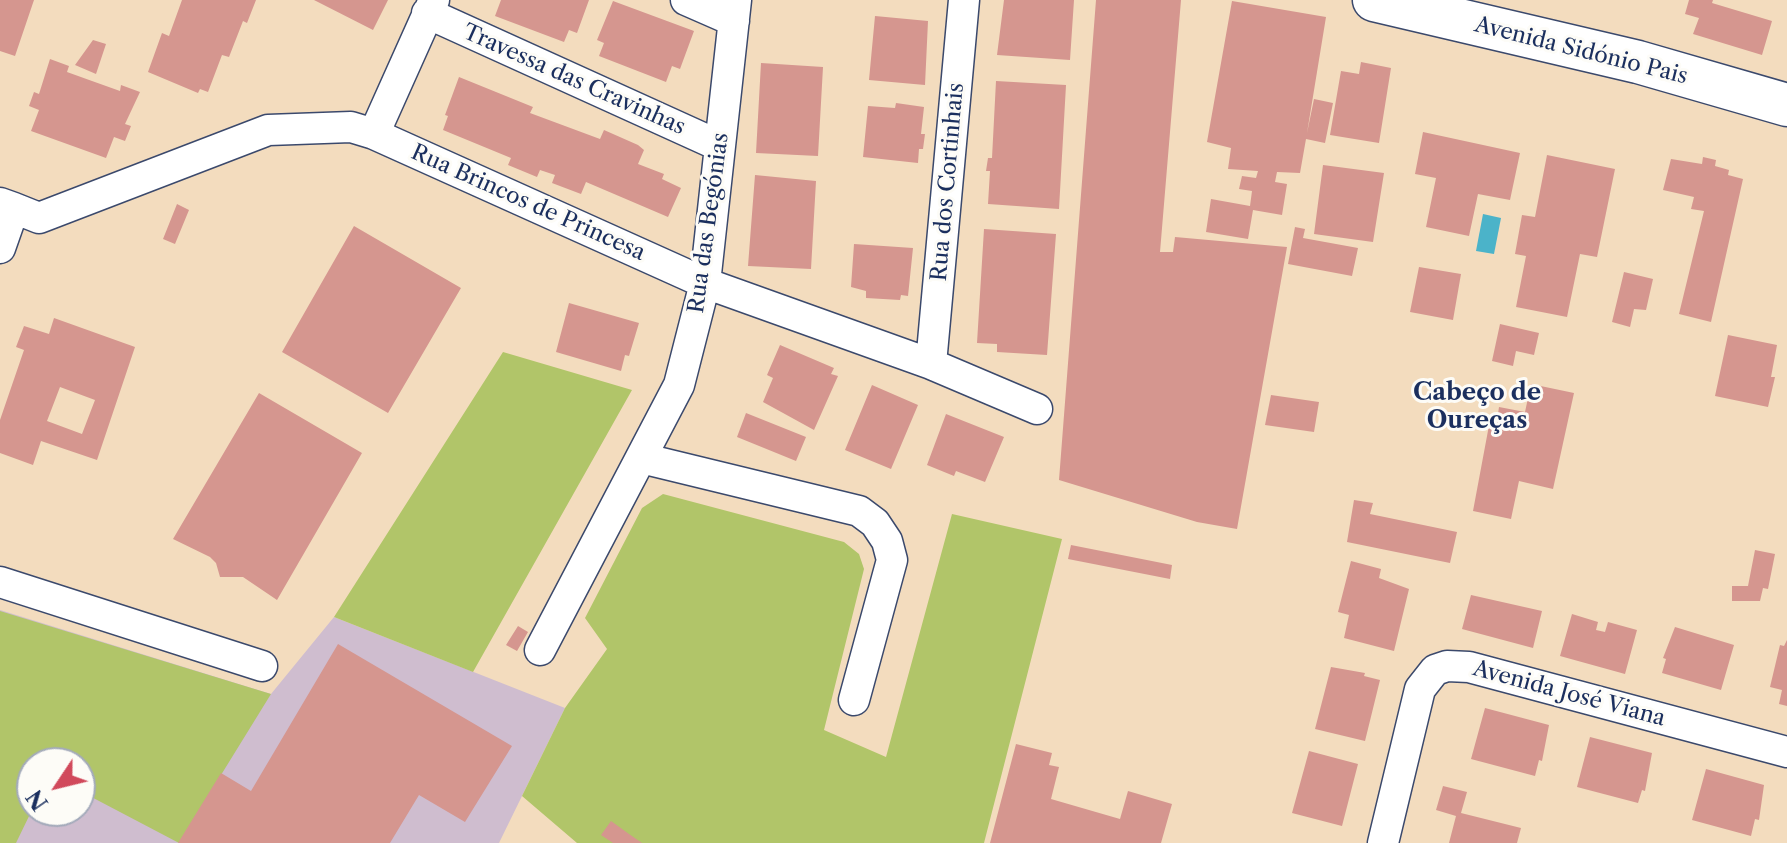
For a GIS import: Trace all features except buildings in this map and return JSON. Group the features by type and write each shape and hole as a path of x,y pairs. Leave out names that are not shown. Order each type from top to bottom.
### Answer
{"main road":[{"name":"Avenida Sidónio Pais","path":"1374,0 1638,62 1787,105"}],"street":[{"path":"686,0 735,10"},
{"name":"Rua dos Cortinhais","path":"931,364 964,0"},
{"path":"374,134 431,7"},
{"name":"Travessa das Cravinhas","path":"431,7 720,146"},
{"name":"Rua das Begónias","path":"540,650 679,385 705,283 735,10"},
{"name":"Rua Brincos de Princesa","path":"7,205 39,218 268,130 351,127 374,134 705,283 931,364 1037,409"},
{"path":"0,248 7,205"},
{"path":"641,458 859,511 875,523 887,541 892,560 854,700"},
{"path":"0,582 262,666"},
{"name":"Avenida José Viana","path":"1383,843 1420,689 1435,670 1447,666 1469,667 1787,752"}],"shaded area":[{"path":"0,610 271,694 334,617 565,708 499,843 0,843"}],"green space":[{"path":"503,352 632,390 473,672 334,617"},
{"path":"663,494 844,542 859,554 864,569 824,730 886,757 952,514 1062,539 984,843 577,843 522,796 565,708 607,649 585,618 642,508"},
{"path":"0,611 271,694 179,843 96,799 96,747 16,747 16,827 24,827 16,843 0,843"}],"water":[{"path":"1483,214 1501,218 1494,254 1476,251"}],"district":[{"name":"Cabeço de Oureças","path":"1477,407"}]}
